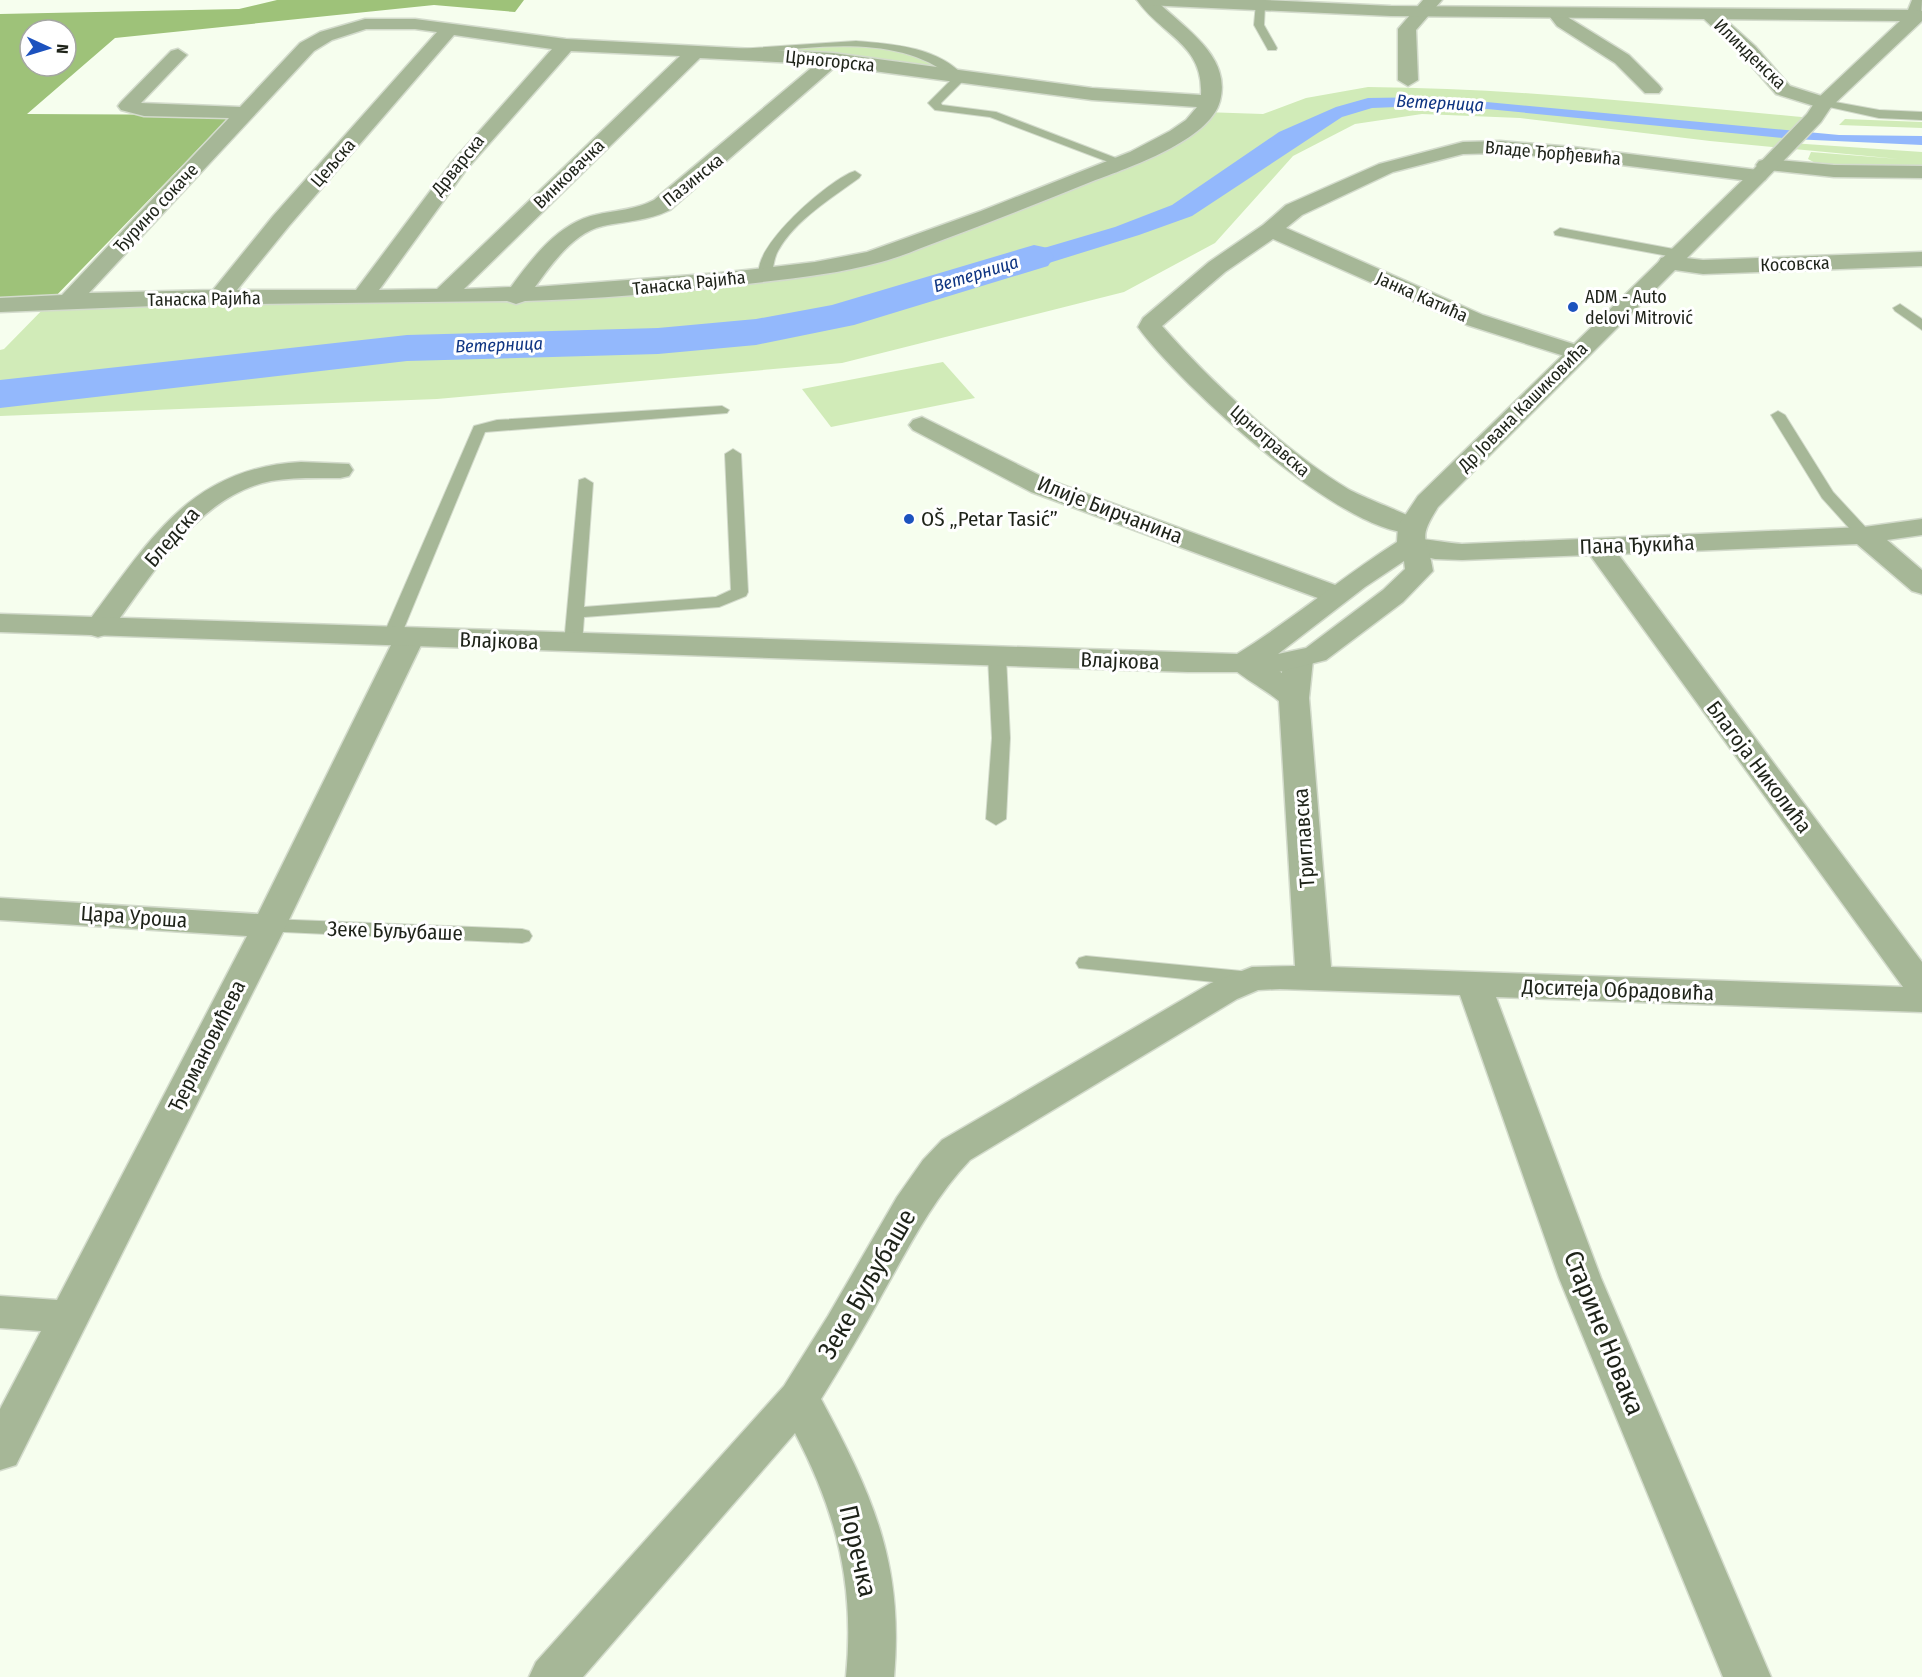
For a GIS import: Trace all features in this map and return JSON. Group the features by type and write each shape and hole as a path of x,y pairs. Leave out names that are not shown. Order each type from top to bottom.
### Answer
{"street":[{"path":"1146,0 1260,5 1427,6 1556,13 1919,10"},
{"path":"1146,0 1201,51 1211,93"},
{"path":"1408,80 1407,28 1427,6"},
{"name":"Илинденска","path":"1703,10 1749,50 1783,90 1819,111"},
{"name":"Др Јована Кашиковића","path":"1411,535 1427,502 1674,259 1819,111 1897,37 1919,10"},
{"path":"1556,13 1563,22 1622,59 1652,89"},
{"name":"Ђурино сокаче","path":"69,302 307,47 326,36 377,23 440,27 449,30"},
{"name":"Црногорска","path":"449,30 567,45 694,52 825,54 960,78 1092,94 1211,93"},
{"name":"Цељска","path":"219,298 281,221 449,30"},
{"name":"Дрварска","path":"363,296 408,229 459,163 507,107 567,45"},
{"name":"Винковачка","path":"443,296 694,52"},
{"name":"Пазинска","path":"516,297 541,265 585,225 644,214 662,206 825,54"},
{"path":"178,55 128,106 144,110 243,113"},
{"path":"1178,81 1211,93"},
{"name":"Танаска Рајића","path":"0,305 219,298 516,297 634,289 765,275 873,258 1123,163 1174,139 1199,117 1211,93"},
{"name":"Владе Ђорђевића","path":"1150,327 1157,316 1187,295 1217,267 1271,230 1294,210 1386,168 1463,148 1534,149 1769,163 1807,170 1887,172 1918,182"},
{"name":"Јанка Катића","path":"1271,230 1475,320 1577,353"},
{"name":"Косовска","path":"1674,259 1702,267 1922,259"},
{"name":"Црнотравска","path":"1150,327 1162,342 1278,453 1360,508 1411,535"},
{"name":"Илије Бирчанина","path":"922,425 1040,486 1336,595"},
{"name":"Бледска","path":"98,628 172,532 205,500 260,476 298,471 340,470"},
{"name":"Пана Ђукића","path":"1411,535 1449,552 1864,535 1922,527"},
{"path":"1294,698 1274,680 1243,663 1274,644 1411,535 1419,571 1356,626 1316,654 1298,660"},
{"path":"1864,535 1922,585"},
{"name":"Благоја Николића","path":"1598,546 1922,987"},
{"name":"Влајкова","path":"0,623 998,657 1243,663 1298,660"},
{"name":"Ђермановићева","path":"0,1452 268,926 400,638"},
{"name":"Триглавска","path":"1298,660 1294,698 1314,978"},
{"name":"Цара Уроша","path":"0,909 268,926"},
{"name":"Зеке Буљубаше","path":"553,1677 799,1398 843,1328 911,1207 937,1170 956,1150 1224,991 1252,979 1314,978"},
{"name":"Доситеја Обрадовића","path":"1314,978 1922,1000"},
{"name":"Старине Новака","path":"1474,984 1580,1278 1746,1677"},
{"path":"0,1312 67,1317"},
{"name":"Поречка","path":"799,1398 857,1522 870,1582 874,1646 870,1677"}],"lane":[{"path":"1260,5 1259,25 1272,48"},
{"path":"960,78 935,105 992,114 1123,163"},
{"path":"1819,111 1922,116"},
{"path":"765,275 764,259 782,235 855,175"},
{"path":"1560,232 1674,259"},
{"path":"1900,308 1922,326"},
{"path":"400,638 479,429 497,425 722,410"},
{"path":"1778,415 1841,513 1864,535"},
{"path":"575,613 719,602 740,592 733,454"},
{"path":"573,644 585,483"},
{"path":"996,819 1000,768 998,657"},
{"name":"Зеке Буљубаше","path":"268,926 522,936"},
{"name":"Зеке Буљубаше","path":"1086,963 1252,979"}],"green space":[{"path":"277,0 524,0 515,12 434,5 115,38 78,70 78,18 18,18 18,78 69,78 27,114 231,115 51,301 0,305 0,14 239,9"},
{"path":"826,45 875,46 924,54 960,78 768,49"},
{"path":"1368,87 1480,90 1814,118 1791,143 1922,152 1922,168 1819,165 1808,159 1811,152 1899,159 1710,141 1520,118 1422,114 1355,124 1293,156 1215,243 1124,292 842,363 437,399 0,416 0,350 4,349 51,301 516,297 873,258 1123,163 1203,112 1263,114 1306,98"},
{"path":"1845,119 1922,122 1922,128 1839,125"},
{"path":"943,362 975,398 831,427 802,389"}],"water":[{"path":"1434,97 1839,135 1922,136 1922,145 1792,139 1446,105 1372,108 1342,117 1192,216 1139,235 965,289 949,276 1115,227 1172,205 1279,132 1336,107 1368,98"}],"waterway":[{"name":"Ветерница","path":"0,394 407,348 658,341 756,332 839,316 1034,257"}],"place":[{"name":"ADM - Auto delovi Mitrović","path":"1573,307"},
{"name":"OŠ „Petar Tasić”","path":"909,519"}]}
